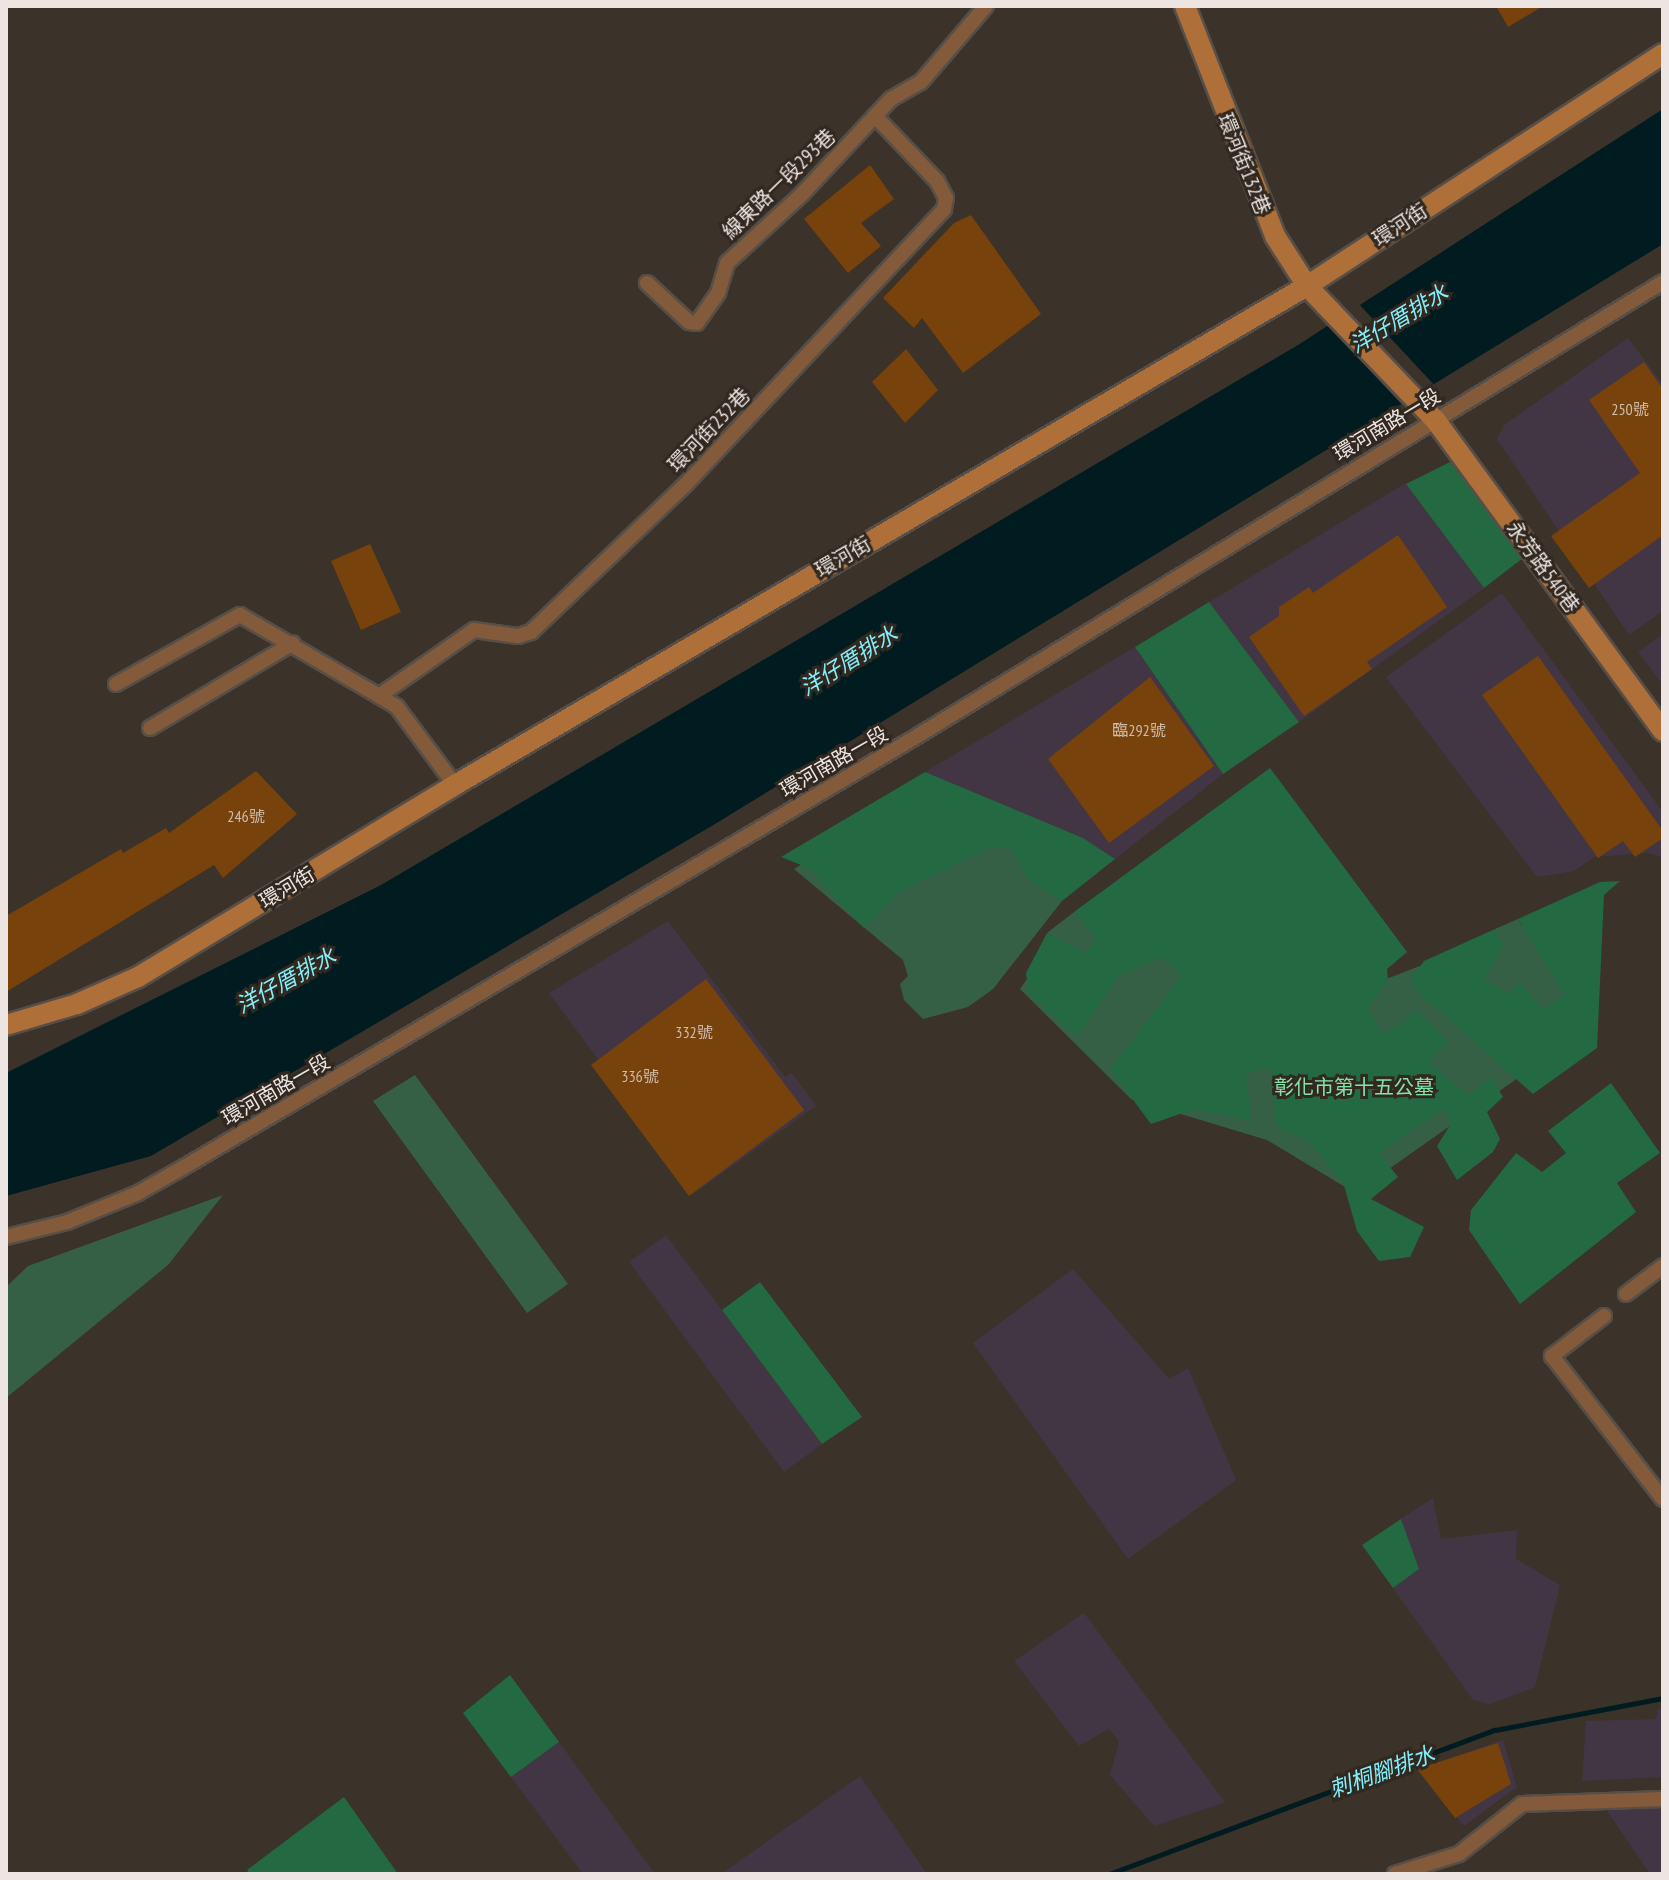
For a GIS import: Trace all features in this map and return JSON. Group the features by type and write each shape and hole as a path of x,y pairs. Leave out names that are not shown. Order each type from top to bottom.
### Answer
{"street":[{"name":"線東路一段293巷","path":"647,283 689,322 697,323 718,293 727,263 803,193 891,99 921,82 986,6"},
{"name":"環河街132巷","path":"1185,6 1257,202 1307,286 1422,404"},
{"name":"環河街","path":"6,1025 77,1004 138,977 455,785 1307,286 1663,54"},
{"name":"環河街232巷","path":"379,696 474,630 518,636 531,632 573,597 935,223 944,209 942,189 875,116"},
{"name":"環河南路一段","path":"6,1237 67,1222 138,1193 184,1167 914,738 1663,282"},
{"name":"永芳路540巷","path":"1422,404 1663,731"},
{"path":"116,684 240,615 293,643 397,707 455,785"},
{"path":"150,728 293,643"},
{"path":"1626,1294 1663,1266"},
{"path":"1604,1316 1552,1356 1663,1499"},
{"path":"1395,1874 1459,1854 1522,1804 1663,1799"}],"shaded area":[{"path":"1628,338 1663,384 1663,611 1629,635 1497,439 1504,425"},
{"path":"1406,483 1484,588 1299,722 1209,602"},
{"path":"1502,593 1663,812 1663,857 1647,853 1594,857 1574,871 1537,877 1386,677"},
{"path":"1663,634 1663,685 1638,652"},
{"path":"1135,647 1223,774 1115,859 1083,838 925,772"},
{"path":"668,921 785,1077 792,1073 816,1106 696,1192 549,993"},
{"path":"666,1235 822,1444 784,1472 629,1262"},
{"path":"1073,1269 1169,1379 1188,1368 1236,1480 1128,1559 973,1343"},
{"path":"1433,1498 1441,1539 1517,1530 1516,1559 1560,1585 1535,1687 1490,1704 1473,1700 1393,1588 1419,1569 1401,1519"},
{"path":"1084,1613 1225,1802 1154,1826 1110,1775 1119,1741 1109,1729 1079,1746 1014,1661"},
{"path":"1658,1709 1663,1709 1663,1777 1582,1781 1586,1721 1656,1719"},
{"path":"1503,1740 1517,1787 1464,1826 1418,1769"},
{"path":"559,1742 655,1874 583,1874 511,1777"},
{"path":"860,1776 927,1874 721,1874"},
{"path":"1663,1797 1663,1874 1650,1874 1599,1799"}],"green space":[{"path":"1456,459 1527,555 1484,588 1406,484"},
{"path":"1209,602 1299,722 1223,774 1135,647"},
{"path":"1270,768 1407,952 1387,969 1388,980 1368,1008 1382,1033 1402,1025 1416,1010 1449,1042 1428,1062 1469,1095 1491,1077 1503,1097 1487,1112 1500,1139 1493,1152 1457,1180 1437,1146 1452,1122 1443,1109 1379,1153 1398,1177 1371,1199 1424,1227 1410,1257 1379,1261 1357,1231 1343,1182 1308,1141 1277,1127 1270,1067 1246,1074 1251,1121 1194,1109 1151,1124 1110,1069 1182,976 1162,957 1118,976 1078,1037 1029,994 1026,973 1047,933 1086,953 1097,939 1074,912"},
{"path":"925,772 1083,838 1115,859 1062,901 1029,880 1013,850 994,846 899,892 864,928 809,868 781,857"},
{"path":"926,787 1088,866 1056,897 1062,901 993,989 968,1007 923,1019 904,1000 900,984 908,976 903,960 794,869"},
{"path":"1620,881 1604,895 1597,1048 1533,1094 1415,989 1411,979 1424,961 1495,929 1503,947 1484,978 1507,994 1520,983 1543,1008 1565,996 1518,919 1600,882"},
{"name":"彰化市第十五公墓","path":"1585,902 1573,1039 1355,1193 1267,1140 1131,1099 1020,989 1056,938 1047,933 1074,912 1309,1009 1497,936 1495,929 1518,919 1522,926"},
{"path":"415,1075 568,1284 527,1313 373,1101"},
{"path":"1611,1083 1660,1153 1617,1183 1636,1212 1520,1304 1469,1230 1471,1210 1516,1153 1542,1172 1566,1153 1548,1131"},
{"path":"223,1195 168,1265 6,1398 6,1287 28,1266"},
{"path":"760,1282 862,1417 822,1444 722,1310"},
{"path":"1401,1519 1419,1569 1393,1588 1362,1545"},
{"path":"510,1675 559,1742 511,1777 463,1713"},
{"path":"344,1797 398,1874 250,1874 247,1870"}],"water":[{"name":"洋仔厝排水","path":"1663,109 1663,244 715,824 151,1156 6,1196 6,1073 381,885 1298,345"}],"pier":[{"path":"1357,302 1437,388 1405,408 1325,322"}],"building":[{"path":"1496,6 1543,6 1508,27"},
{"path":"870,165 894,199 861,223 881,246 848,273 804,219"},
{"path":"971,215 1041,314 963,373 922,318 914,328 883,298 954,223"},
{"path":"906,349 938,390 905,423 872,382"},
{"path":"1644,362 1663,389 1663,535 1589,588 1551,536 1640,473 1589,400"},
{"path":"1398,535 1447,607 1367,662 1372,669 1304,716 1249,637 1279,616 1279,607 1309,587 1313,593"},
{"path":"370,544 401,612 361,630 331,561"},
{"path":"1538,656 1663,831 1663,838 1635,857 1623,841 1598,858 1482,695"},
{"path":"1150,677 1214,766 1109,843 1048,759"},
{"path":"256,771 297,814 223,878 214,865 6,992 6,916 121,849 123,853 166,828 169,833"},
{"path":"706,979 804,1110 689,1196 591,1065"},
{"path":"1498,1743 1511,1784 1455,1818 1417,1769"}],"waterway":[{"name":"刺桐腳排水","path":"1109,1874 1495,1730 1663,1698"}]}
